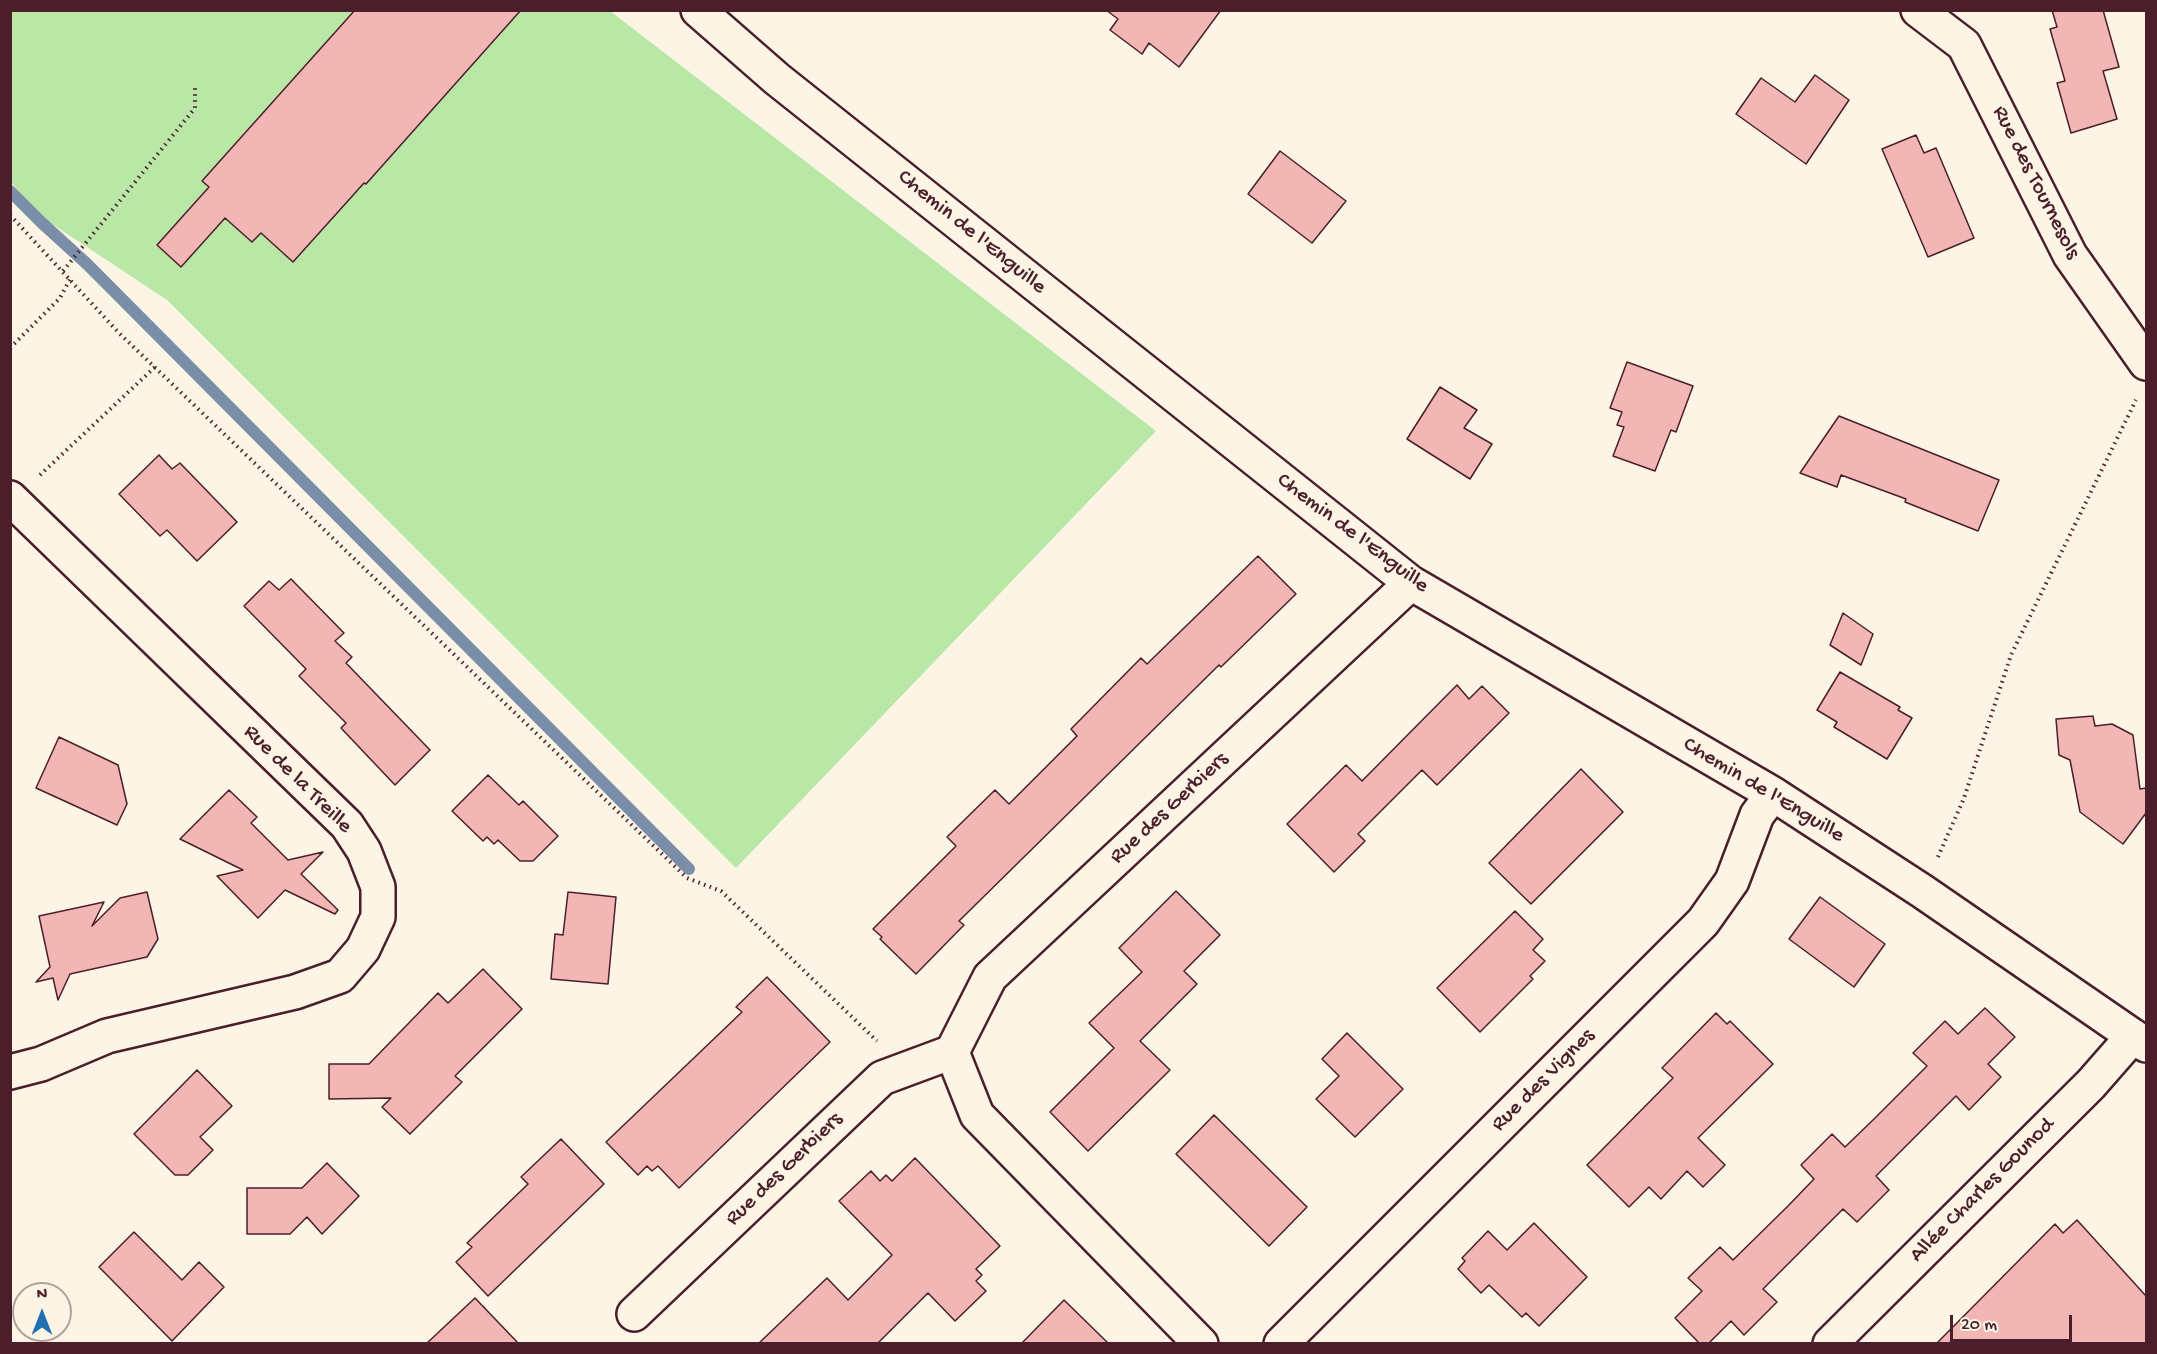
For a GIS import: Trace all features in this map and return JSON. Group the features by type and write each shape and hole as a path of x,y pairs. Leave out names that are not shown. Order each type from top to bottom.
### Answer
{"street":[{"name":"Chemin de l'Enguille","path":"698,10 777,79 1411,583 1773,794 1922,891 2140,1041"},
{"name":"Rue des Tournesols","path":"1918,10 1965,45 2070,255 2146,363"},
{"name":"Rue de la Treille","path":"10,1072 41,1064 107,1036 296,992 340,976 363,949 378,917 378,886 364,851 347,825 183,668 13,500"},
{"name":"Rue des Gerbiers","path":"634,1314 882,1078 952,1052 990,977 1411,583"},
{"name":"Rue des Vignes","path":"1281,1344 1703,922 1732,881 1757,815 1773,794"},
{"name":"Allée Charles Gounod","path":"1830,1344 2091,1084 2140,1041"},
{"path":"952,1052 977,1115 1202,1344"}],"path":[{"path":"63,271 195,108 195,84"},
{"path":"10,215 119,333 687,878 721,891 905,1069"},
{"path":"10,348 60,298 70,279"},
{"path":"13,500 155,367"},
{"path":"1922,891 1965,798 2011,655 2136,399"}],"green space":[{"path":"10,11 610,11 1156,431 736,868 167,300 40,216 11,182"}],"building":[{"path":"355,10 521,10 366,184 364,183 293,262 261,233 252,242 225,218 181,267 157,245 209,187 202,181"},
{"path":"1106,10 1221,10 1179,67 1149,43 1142,54 1110,30 1118,19"},
{"path":"2052,10 2103,10 2119,67 2103,71 2117,119 2071,133 2057,83 2065,81 2050,29 2057,27"},
{"path":"1815,75 1849,100 1806,164 1736,114 1761,78 1795,102"},
{"path":"1916,135 1924,153 1936,148 1974,238 1928,257 1882,149"},
{"path":"1280,151 1346,201 1312,243 1248,194"},
{"path":"1627,362 1693,386 1676,432 1671,430 1655,471 1613,456 1624,427 1617,425 1622,412 1610,408"},
{"path":"1440,387 1477,410 1464,428 1492,444 1470,479 1407,439"},
{"path":"1839,416 1999,480 1978,531 1905,502 1906,499 1841,475 1837,487 1800,473"},
{"path":"159,455 172,469 180,463 237,522 197,561 167,530 160,536 119,494"},
{"path":"1258,556 1296,594 1221,667 1219,665 959,921 964,925 916,974 880,939 882,937 873,929 956,846 947,837 995,790 1009,804 1077,736 1071,729 1141,658 1147,664"},
{"path":"291,579 344,633 335,641 352,657 346,663 430,750 395,785 341,728 346,723 299,676 306,669 244,606 269,581 279,590"},
{"path":"1843,613 1873,634 1861,665 1830,645"},
{"path":"1840,672 1900,707 1898,710 1912,718 1887,759 1834,727 1837,722 1817,710"},
{"path":"1457,685 1469,699 1482,686 1509,713 1437,785 1422,770 1358,834 1365,841 1334,872 1287,824 1346,765 1362,781"},
{"path":"2093,716 2095,726 2112,724 2133,735 2140,789 2146,788 2146,813 2123,844 2080,812 2070,760 2059,755 2056,719"},
{"path":"59,737 118,765 127,804 117,825 36,788"},
{"path":"1581,769 1623,812 1531,904 1489,863"},
{"path":"488,775 519,805 523,801 558,836 533,861 520,861 498,840 494,844 487,837 483,841 452,811"},
{"path":"229,790 257,817 251,823 288,860 323,852 301,874 338,910 335,914 285,890 258,918 217,876 243,870 180,839"},
{"path":"1176,891 1220,935 1184,971 1197,984 1140,1041 1170,1070 1088,1151 1050,1112 1114,1048 1089,1023 1142,972 1119,948"},
{"path":"147,892 158,939 147,957 70,974 58,1000 53,978 36,982 50,967 39,916 104,902 92,926 120,898"},
{"path":"568,892 616,897 608,984 551,979 555,934 563,935"},
{"path":"1820,897 1885,944 1854,987 1789,939"},
{"path":"1515,911 1543,939 1533,950 1545,961 1530,976 1533,979 1480,1032 1437,988"},
{"path":"483,969 522,1009 455,1076 462,1082 410,1134 382,1107 391,1098 329,1099 329,1064 369,1064 438,993 448,1003"},
{"path":"767,977 830,1042 679,1188 658,1166 652,1171 647,1166 638,1175 606,1142 742,1012 736,1007"},
{"path":"1985,1008 2015,1037 1988,1064 2001,1077 1969,1110 1956,1096 1876,1176 1889,1190 1857,1222 1843,1209 1763,1289 1777,1302 1744,1335 1731,1321 1708,1344 1700,1344 1675,1318 1702,1291 1688,1278 1720,1247 1733,1260 1788,1206 1814,1179 1801,1165 1832,1134 1845,1147 1927,1066 1913,1053 1945,1021 1958,1034"},
{"path":"1716,1013 1727,1024 1730,1021 1773,1064 1698,1138 1725,1165 1703,1187 1687,1171 1661,1199 1649,1187 1629,1207 1587,1165 1673,1078 1662,1068"},
{"path":"1347,1033 1403,1089 1355,1137 1316,1099 1339,1076 1322,1059"},
{"path":"197,1070 232,1106 200,1137 213,1150 188,1175 175,1175 134,1134"},
{"path":"1214,1115 1307,1207 1269,1246 1176,1154"},
{"path":"561,1139 604,1184 488,1296 456,1262 472,1247 467,1243 528,1184 521,1177"},
{"path":"915,1158 1000,1246 976,1269 982,1275 976,1281 986,1291 955,1321 928,1293 877,1344 758,1344 827,1278 848,1300 892,1255 839,1201 871,1171 880,1181 886,1175 892,1181"},
{"path":"327,1163 359,1196 322,1234 307,1217 290,1234 247,1234 247,1188 302,1188"},
{"path":"2077,1220 2146,1296 2146,1344 1936,1344 2055,1224 2063,1233"},
{"path":"1534,1223 1587,1277 1539,1326 1526,1313 1522,1317 1489,1285 1481,1293 1458,1269 1465,1261 1462,1258 1488,1231 1507,1250"},
{"path":"134,1232 182,1280 199,1262 224,1287 172,1341 99,1267"},
{"path":"475,1298 519,1344 426,1344"},
{"path":"1064,1300 1109,1344 1021,1344"}],"waterway":[{"path":"10,191 87,264 689,869"}]}
